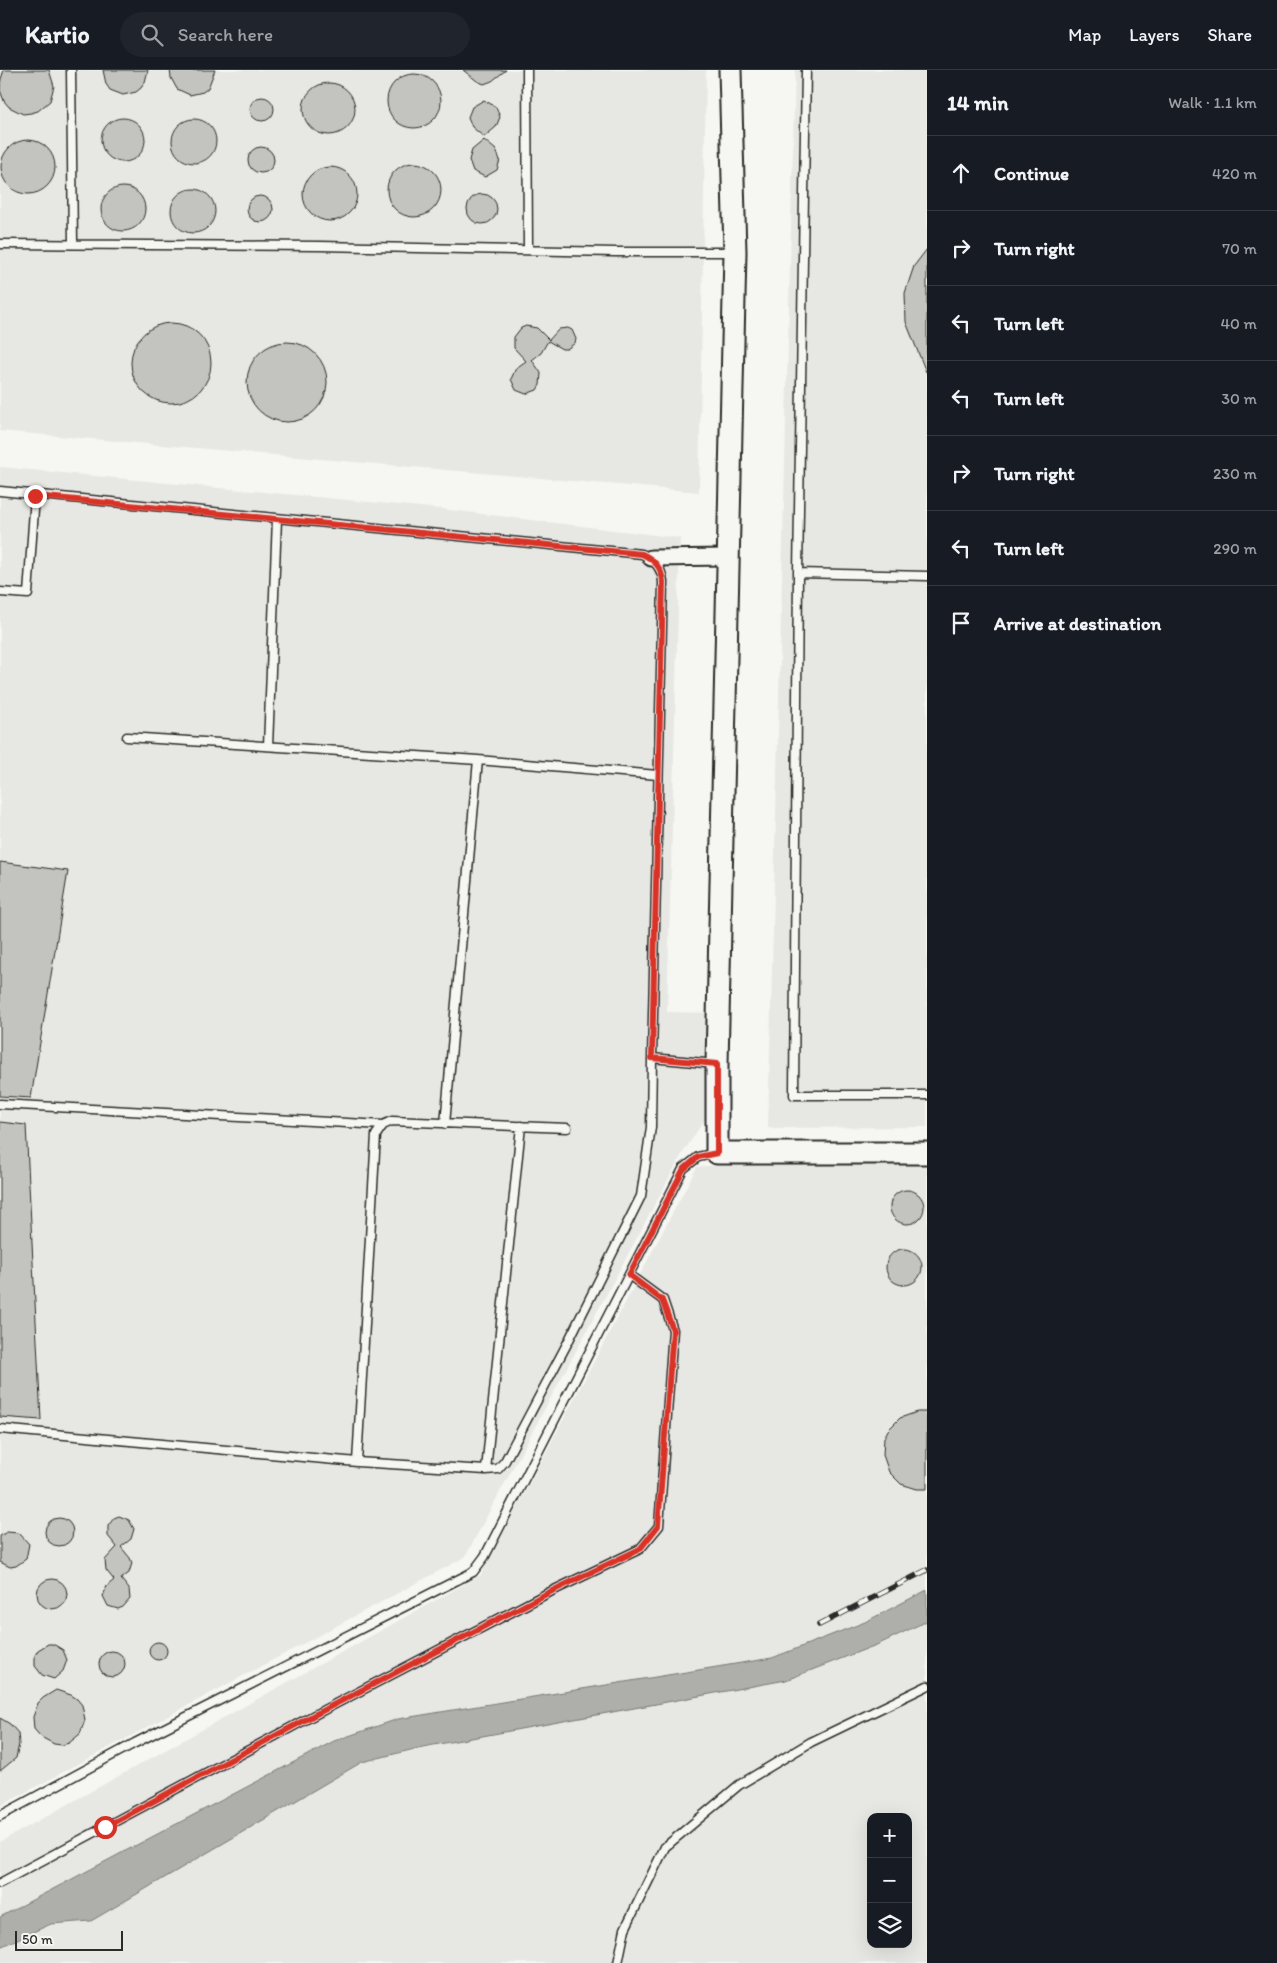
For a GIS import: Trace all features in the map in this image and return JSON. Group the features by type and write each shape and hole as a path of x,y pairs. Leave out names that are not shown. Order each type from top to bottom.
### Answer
{"street":[{"path":"730,70 735,252 717,1064 717,1153 927,1153"},
{"path":"651,558 728,557"}],"lane":[{"path":"72,70 73,244"},
{"path":"527,70 528,250"},
{"path":"806,70 798,573 794,1095 927,1095"},
{"path":"0,244 735,252"},
{"path":"0,492 642,554 651,558 662,572 663,582 651,1127 641,1196 505,1461 498,1469 486,1470 357,1462 0,1429"},
{"path":"0,592 28,594 35,496"},
{"path":"268,746 277,519"},
{"path":"798,573 927,576"},
{"path":"127,737 658,774"},
{"path":"445,1124 478,760"},
{"path":"652,1058 717,1064"},
{"path":"0,1104 383,1125 392,1121 567,1128"},
{"path":"357,1462 376,1135 383,1125"},
{"path":"486,1470 521,1126"},
{"path":"0,1816 135,1743 473,1572 485,1556 683,1170 698,1157 717,1153"},
{"path":"0,1882 550,1592 640,1549 658,1526 673,1330 662,1300 629,1275"},
{"path":"618,1963 625,1929 665,1847 739,1785 812,1742 927,1686"}],"shaded area":[{"path":"0,70 706,70 699,492 0,431"},
{"path":"795,70 927,70 927,1127 768,1128"},
{"path":"0,467 441,509 680,538 667,1012 712,1013 707,1116 682,1154 465,1557 0,1806"},
{"path":"767,1161 927,1164 927,1590 865,1622 772,1658 398,1719 334,1741 0,1917 0,1842 481,1575 697,1167"},
{"path":"927,1590 927,1621 879,1644 786,1680 423,1747 362,1762 91,1921 51,1924 0,1947 0,1917 334,1741 398,1719 772,1658 865,1622"},
{"path":"927,1621 927,1963 0,1963 0,1947 51,1924 91,1921 362,1762 879,1644"}],"building":[{"path":"4,70 49,70 54,86 50,101 38,111 31,113 23,114 9,107 4,101 0,90"},
{"path":"103,70 148,70 145,82 141,88 136,92 123,95 110,90 106,84"},
{"path":"170,70 215,70 208,88 203,92 190,95 177,89 171,78"},
{"path":"463,70 506,70 492,81 484,84"},
{"path":"414,74 424,76 433,82 439,91 441,101 439,111 433,120 424,126 414,128 404,126 395,120 389,111 387,101 389,91 395,82 404,76"},
{"path":"329,83 339,85 347,91 353,99 355,109 353,119 347,127 339,133 329,135 319,133 311,127 305,119 303,109 305,99 311,91 319,85"},
{"path":"262,97 267,98 273,104 273,114 267,120 262,121 257,120 251,114 250,109 251,104 257,98"},
{"path":"484,100 496,107 500,117 496,127 484,137 472,127 468,117 472,107"},
{"path":"123,118 135,122 141,128 145,140 141,152 135,158 123,162 111,158 105,152 101,140 105,128 111,122"},
{"path":"194,119 206,123 212,129 216,141 212,153 206,159 194,163 182,159 176,153 172,141 176,129 182,123"},
{"path":"28,140 38,142 47,148 53,157 55,167 53,177 47,186 38,192 28,194 18,192 9,186 3,177 1,167 3,157 9,148 18,142"},
{"path":"484,140 496,150 500,160 497,170 485,177 473,171 469,160 472,150"},
{"path":"261,147 270,151 274,160 270,169 261,173 252,169 248,160 252,151"},
{"path":"414,163 424,165 433,171 439,180 441,190 439,200 433,209 424,215 414,217 404,215 395,209 389,200 387,190 389,180 395,171 404,165"},
{"path":"325,167 335,167 345,171 353,179 357,194 353,209 345,217 335,221 325,221 315,217 307,209 303,199 303,189 307,179 315,171"},
{"path":"123,187 135,191 141,197 145,209 141,221 135,227 123,231 111,227 105,221 101,209 105,197 111,191"},
{"path":"193,189 205,193 211,199 215,211 211,223 205,229 193,233 181,229 175,223 171,211 175,199 181,193"},
{"path":"482,194 493,198 497,209 493,220 482,224 471,220 467,209 471,198"},
{"path":"260,196 269,200 273,209 269,218 260,222 251,218 247,209 251,200"},
{"path":"927,249 926,372 906,322 905,293 914,266"},
{"path":"171,323 186,326 199,335 208,348 211,363 208,378 199,391 186,400 171,403 156,400 143,391 134,378 131,363 134,348 143,335 156,326"},
{"path":"526,326 537,328 549,340 559,329 568,328 572,330 576,339 575,343 567,349 562,349 548,341 541,353 532,360 541,373 540,385 537,390 526,394 516,390 511,379 516,368 526,361 514,348 514,337 521,328"},
{"path":"287,342 302,345 315,354 324,367 327,382 324,397 315,410 302,419 287,422 272,419 259,410 250,397 247,382 250,367 259,354 272,345"},
{"path":"0,862 68,871 31,1098 0,1096"},
{"path":"0,1122 26,1125 41,1420 0,1417"},
{"path":"907,1190 914,1191 919,1195 923,1200 923,1214 919,1219 914,1223 907,1224 900,1223 895,1219 891,1214 890,1207 891,1200 895,1195 900,1191"},
{"path":"904,1249 916,1255 922,1267 916,1279 904,1285 892,1279 886,1267 892,1255"},
{"path":"917,1412 927,1412 927,1489 917,1489 901,1484 889,1472 883,1455 884,1438 888,1430 900,1418"},
{"path":"119,1516 129,1520 134,1529 131,1539 121,1547 132,1563 129,1573 121,1579 129,1589 130,1599 123,1607 118,1609 108,1606 103,1596 107,1586 114,1580 106,1570 105,1560 117,1547 108,1536 108,1526 114,1518"},
{"path":"59,1518 69,1522 73,1532 69,1542 59,1546 49,1542 45,1532 49,1522"},
{"path":"7,1532 19,1533 29,1544 26,1559 16,1566 10,1567 0,1562 0,1536"},
{"path":"52,1579 58,1580 66,1588 66,1600 58,1608 52,1609 46,1608 38,1600 37,1594 38,1588 46,1580"},
{"path":"154,1642 162,1642 167,1647 165,1658 154,1660 149,1655 149,1647"},
{"path":"48,1644 53,1644 63,1650 67,1660 63,1671 54,1679 42,1675 35,1666 35,1655 38,1650"},
{"path":"112,1651 121,1655 125,1664 121,1673 112,1677 103,1673 99,1664 103,1655"},
{"path":"56,1690 77,1699 82,1705 85,1720 80,1734 69,1743 62,1745 54,1744 41,1737 34,1729 33,1717 38,1703"},
{"path":"0,1718 10,1724 18,1733 19,1744 16,1758 0,1771"}],"railway":[{"path":"819,1625 927,1570"}],"route":[{"path":"35,496 642,554 651,558 662,572 663,582 652,1058 717,1064 717,1153 698,1157 683,1170 629,1275 662,1300 673,1330 658,1526 640,1549 550,1592 105,1827"}]}
